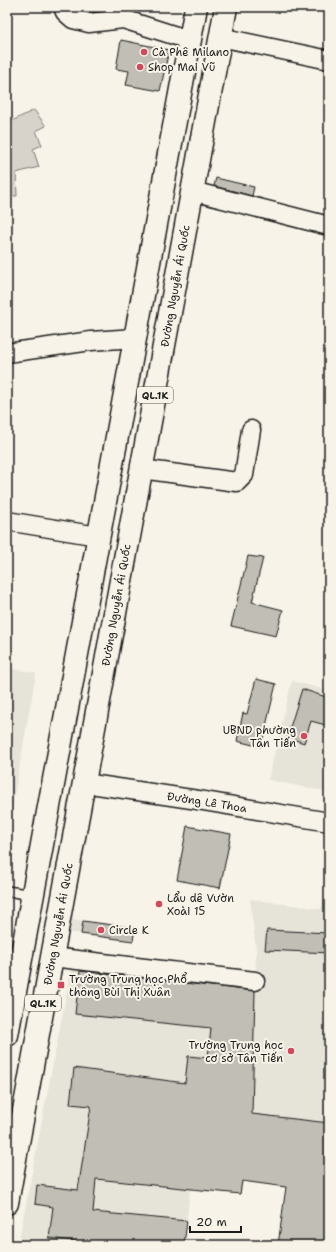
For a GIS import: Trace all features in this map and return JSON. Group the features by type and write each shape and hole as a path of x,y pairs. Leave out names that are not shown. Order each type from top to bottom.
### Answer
{"main road":[{"name":"QL.1K","path":"7,1035 196,7"},
{"name":"Đường Nguyễn Ái Quốc","path":"7,1203 226,7"},
{"path":"54,778 84,783"}],"street":[{"path":"63,7 65,12 73,19 89,23 123,19 189,40"},
{"path":"220,37 329,60"},
{"path":"192,191 329,226"},
{"path":"7,353 91,341 134,338"},
{"path":"141,469 237,482 244,475 251,430"},
{"path":"7,521 98,536"},
{"name":"Đường Lê Thoa","path":"84,783 329,822"},
{"path":"52,957 255,981"}],"lane":[{"path":"7,891 33,895"}],"shaded area":[{"path":"34,110 46,126 36,131 42,145 33,149 39,167 16,173 17,196 7,196 7,119 10,122"},
{"path":"7,668 36,673 7,837"},
{"name":"UBND phường Tân Tiến","path":"292,681 329,691 329,792 268,780"},
{"path":"250,899 321,909 323,899 329,900 329,1245 278,1245 286,1187 243,1181 240,1194 190,1190 184,1245 18,1245 72,965 255,988 256,949"},
{"name":"Circle K","path":"70,919 135,928 133,941 68,932"}],"building":[{"path":"121,40 169,50 160,91 126,85 129,71 116,69"},
{"path":"216,178 254,187 252,196 214,186"},
{"path":"248,556 263,558 252,602 283,610 276,636 231,626"},
{"path":"256,679 276,684 261,747 237,741 243,713 247,714"},
{"path":"302,689 329,698 329,726 311,721 304,743 287,737"},
{"path":"187,826 231,834 220,888 177,880"},
{"name":"Circle K","path":"83,921 135,928 133,941 81,934"},
{"path":"267,930 329,933 329,953 265,950"},
{"path":"80,971 255,991 252,1114 329,1123 329,1245 278,1245 286,1187 242,1181 240,1194 96,1179 93,1212 187,1221 184,1245 108,1245 49,1238 53,1207 35,1204 37,1185 78,1190 91,1106 70,1104 74,1068 185,1083 188,1056 208,1058 211,1028 75,1014"}],"place":[{"name":"Cà Phê Milano","path":"144,52"},
{"name":"Shop Mai Vũ","path":"140,67"},
{"name":"UBND phường Tân Tiến","path":"304,736"},
{"name":"Lẩu dê Vườn Xoài 15","path":"159,904"},
{"name":"Circle K","path":"101,930"},
{"name":"Trường Trung học Phổ thông Bùi Thị Xuân","path":"61,985"},
{"name":"Trường Trung học cơ sở Tân Tiến","path":"291,1051"}]}
